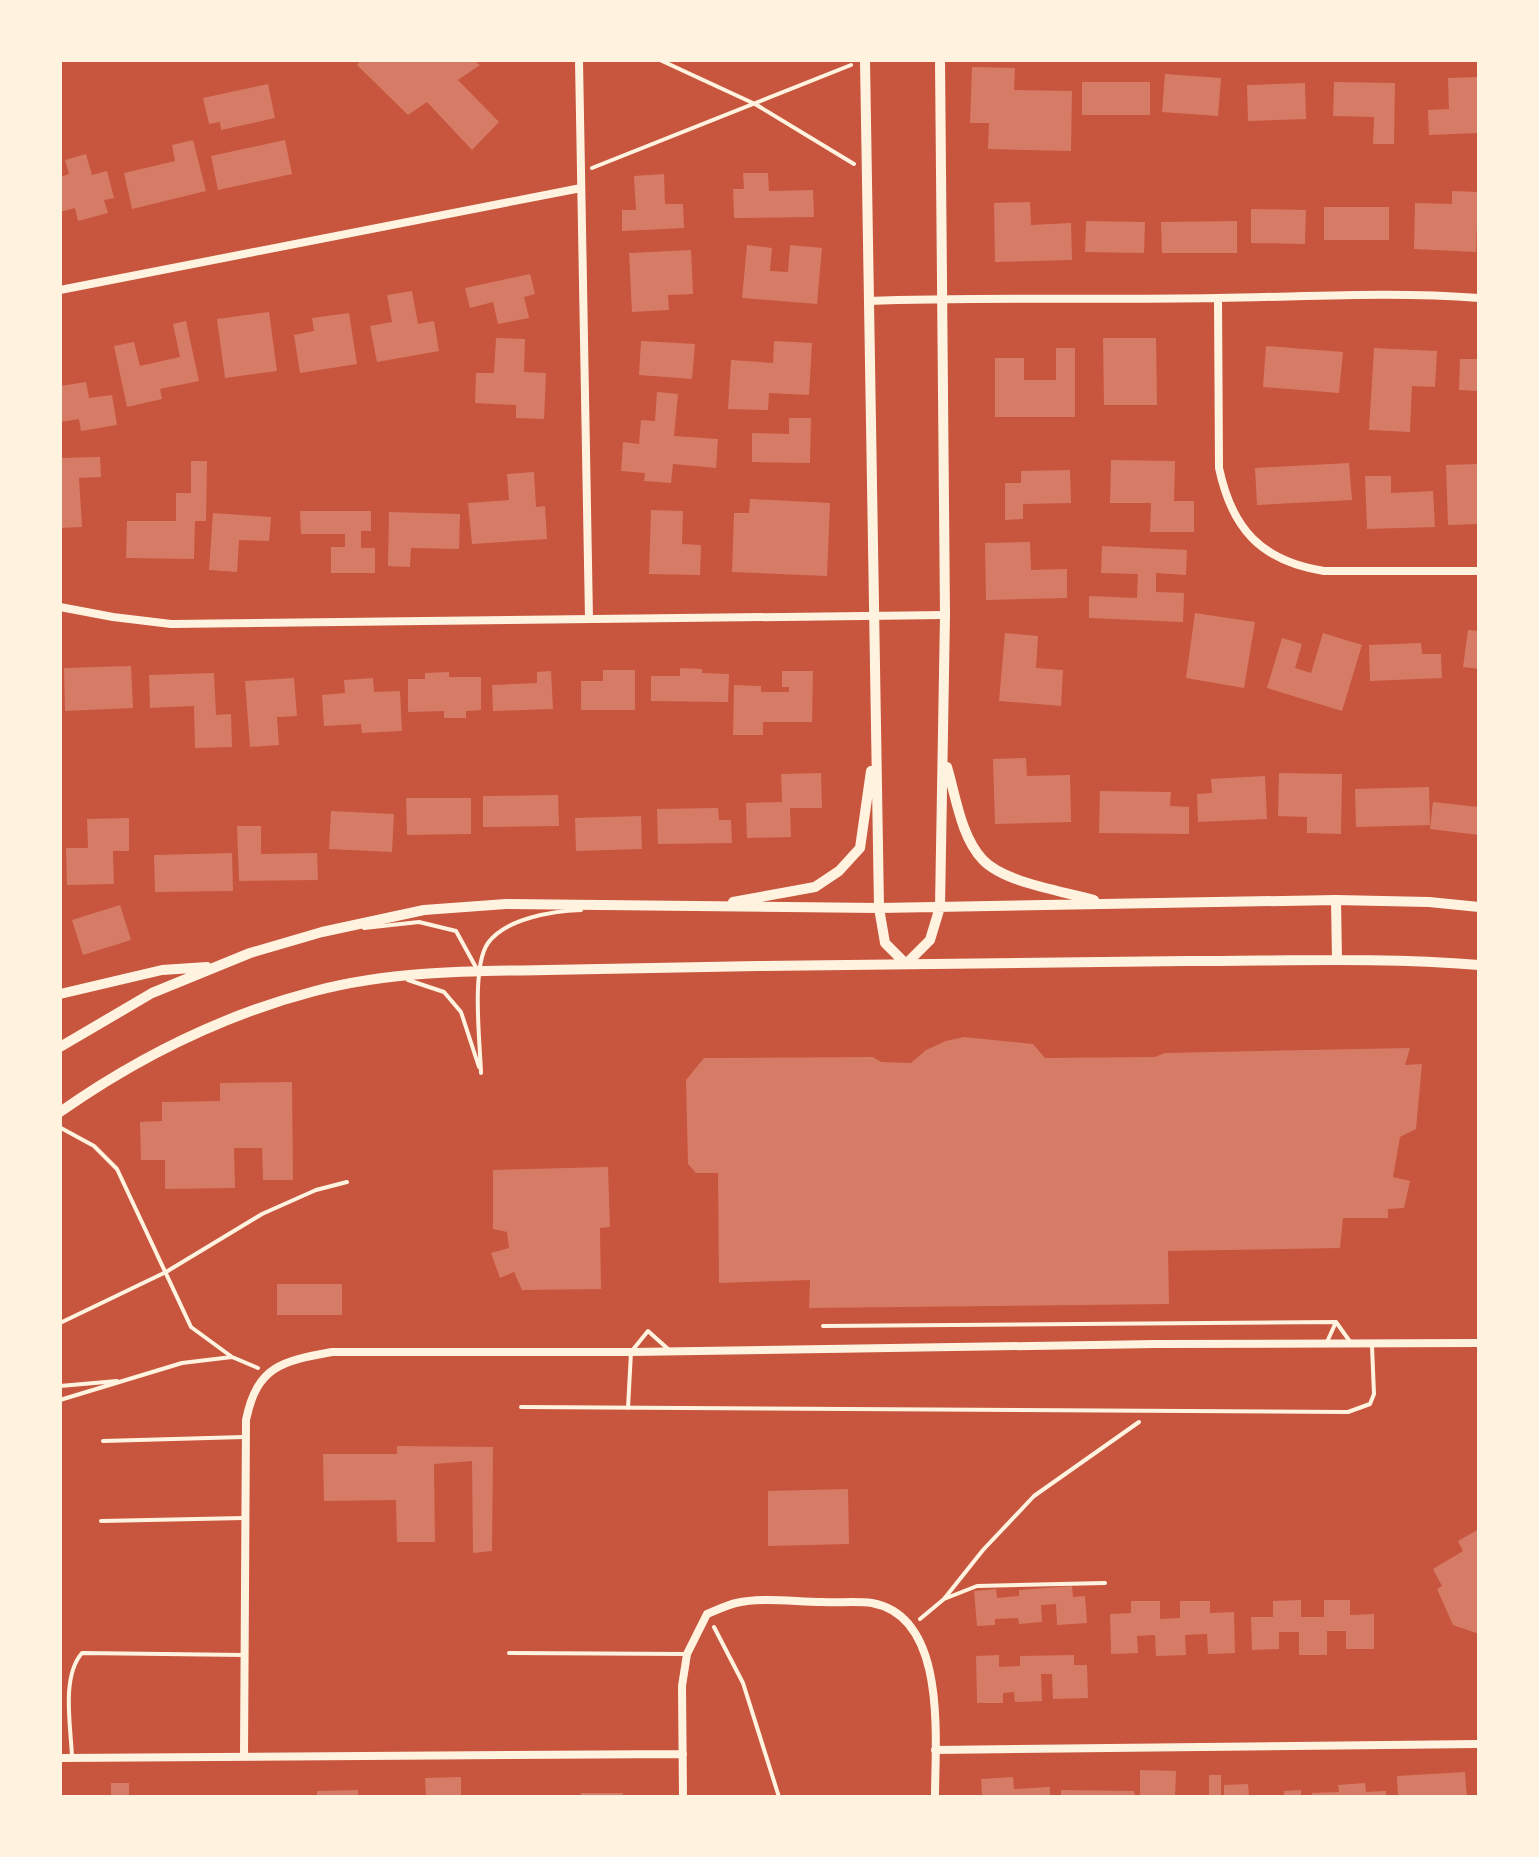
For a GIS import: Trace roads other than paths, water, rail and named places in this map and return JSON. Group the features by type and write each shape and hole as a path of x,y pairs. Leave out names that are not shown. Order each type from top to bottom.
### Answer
{"street":[{"path":"579,60 589,619"},
{"path":"865,60 879,908 885,943 906,964"},
{"path":"906,964 930,940 940,907 945,615 940,60"},
{"path":"60,290 581,188"},
{"path":"868,301 1416,293 1479,298"},
{"path":"1218,298 1219,468 1224,492 1248,534 1271,555 1300,567 1324,571 1479,571"},
{"path":"60,607 171,624 945,615"},
{"path":"708,906 815,887 839,871 860,848 875,743"},
{"path":"944,756 967,835 982,859 999,872 1108,904"},
{"path":"1336,900 1337,960"},
{"path":"60,1047 152,993 250,953 322,932 424,910 506,904 879,908 1336,900 1429,902 1479,907"},
{"path":"60,1112 146,1058 209,1028 262,1007 316,991 393,975 906,964 1337,960 1479,965"},
{"path":"60,994 162,970 218,966"},
{"path":"244,1757 244,1437 250,1401 268,1372 284,1363 332,1352 1479,1343"},
{"path":"683,1797 682,1686 687,1654 707,1614 736,1603 821,1602 873,1604 899,1615 912,1625 927,1659 933,1693 935,1797"},
{"path":"935,1750 1479,1744"},
{"path":"60,1758 683,1754"}],"lane":[{"path":"393,975 444,992 461,1012 481,1073 478,971 489,942 520,921 561,911 639,906"},
{"path":"322,932 419,922 456,931 478,971"},
{"path":"823,1326 1336,1322"},
{"path":"1326,1344 1336,1322"},
{"path":"1336,1322 1353,1345"},
{"path":"628,1408 631,1352 648,1331 669,1350"},
{"path":"521,1407 1348,1412 1370,1404 1374,1394 1372,1345"},
{"path":"103,1441 244,1437"},
{"path":"101,1521 244,1518"},
{"path":"72,1758 70,1692 73,1670 82,1653 245,1655"},
{"path":"509,1653 687,1654"}]}
